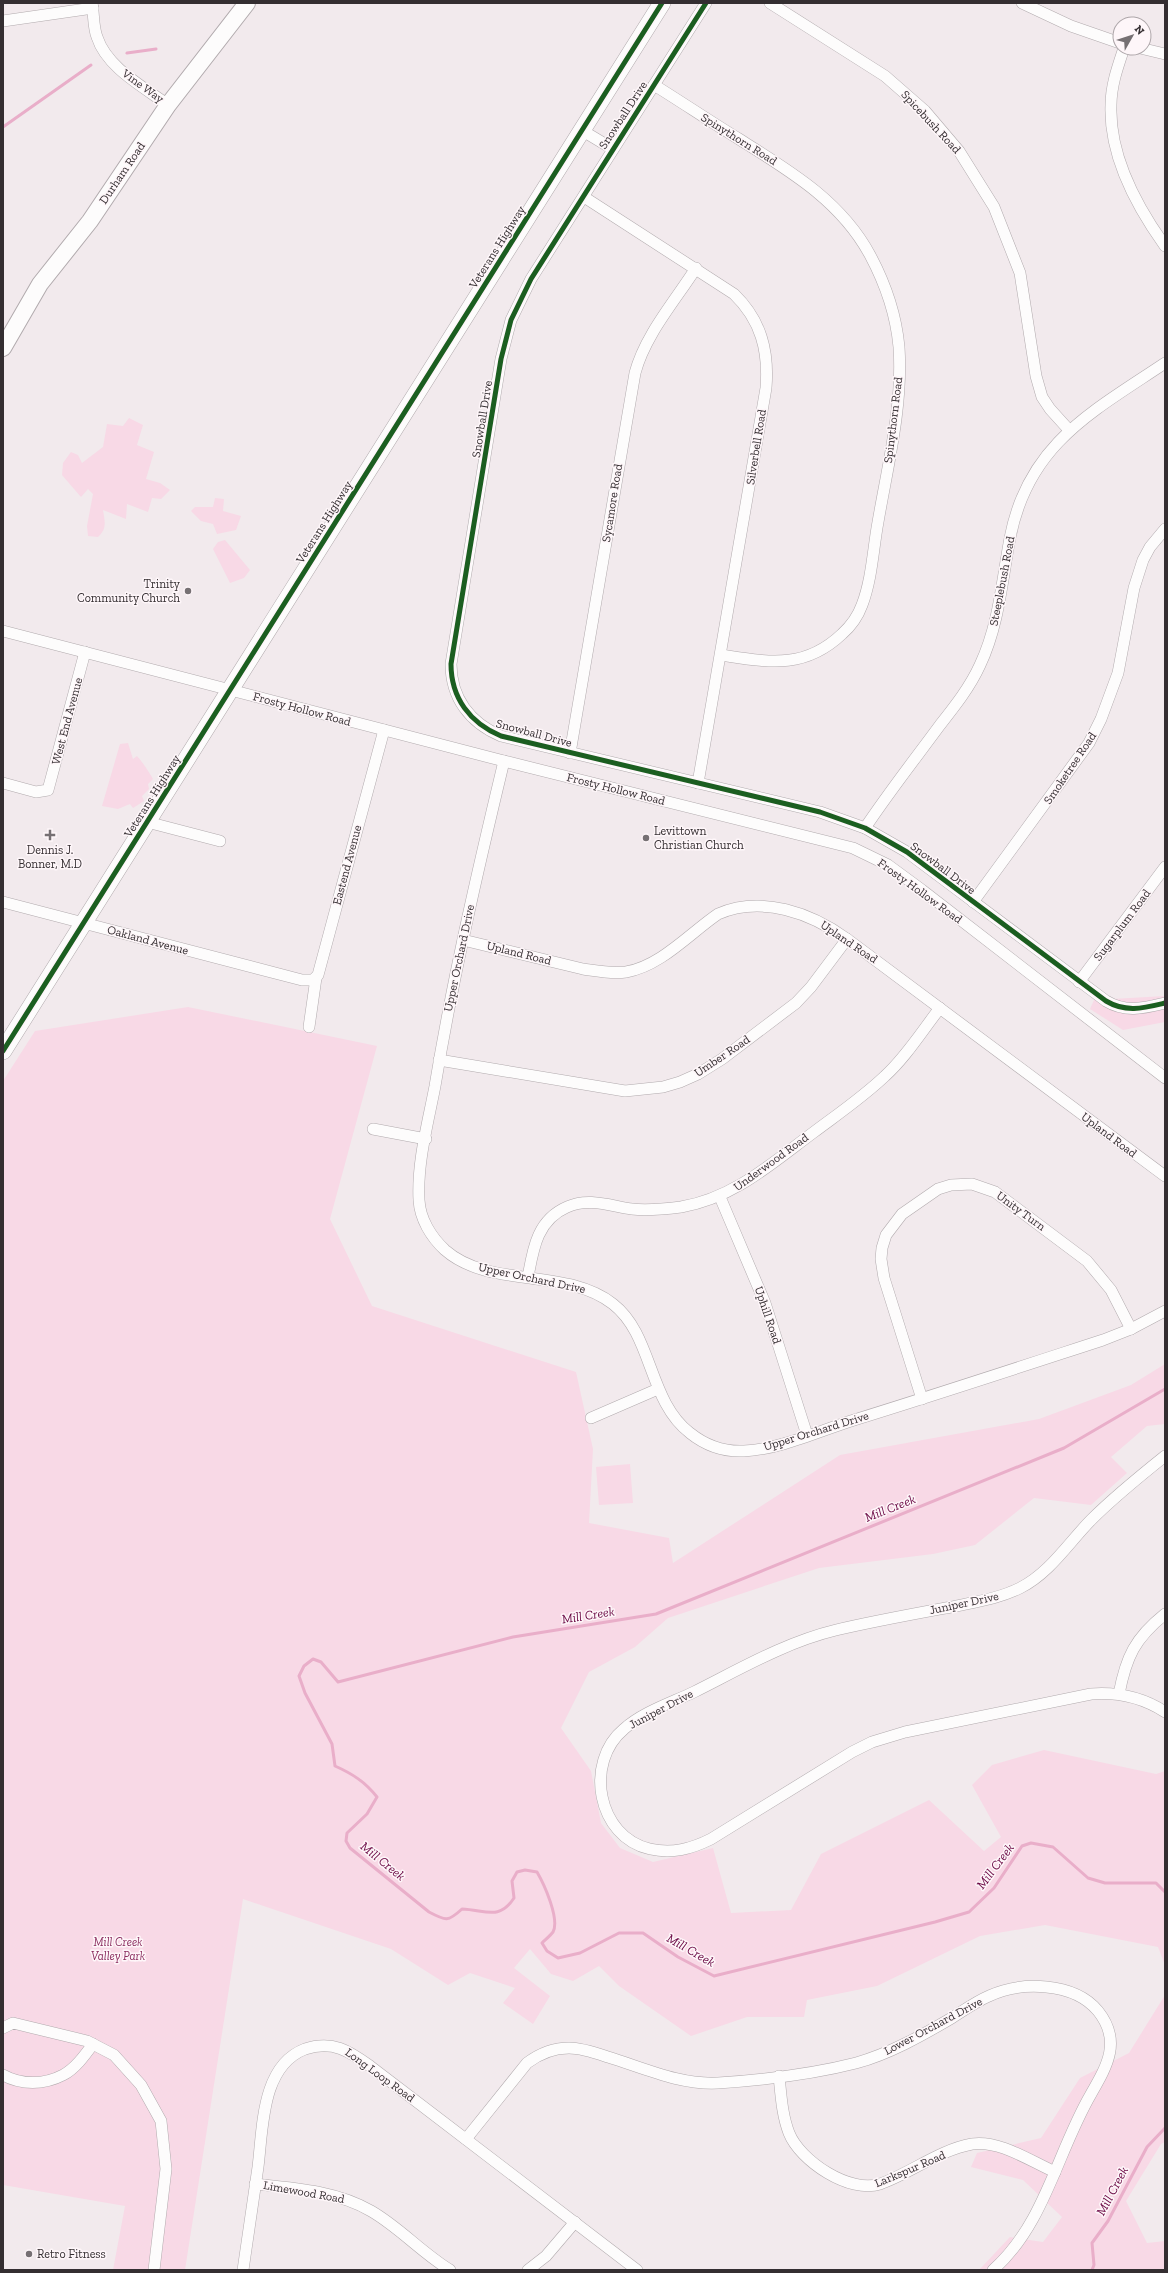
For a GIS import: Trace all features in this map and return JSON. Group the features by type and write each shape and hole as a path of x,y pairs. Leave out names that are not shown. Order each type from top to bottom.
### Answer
{"main road":[{"name":"Durham Road","path":"3,348 40,284 90,221 168,105 247,3"},
{"name":"Veterans Highway","path":"3,1051 583,132 662,3"}],"street":[{"name":"Snowball Drive","path":"706,3 531,279 511,320 501,359 451,664 453,683 458,699 463,708 481,726 500,736 820,812 865,828 907,852 1079,982 1114,1006 1126,1009 1148,1007 1165,1003"},
{"name":"Spicebush Road","path":"770,3 885,76 925,111 960,151 994,207 1020,273 1036,376 1042,397 1050,409 1069,430"},
{"path":"1022,3 1071,26 1112,40"},
{"name":"Vine Way","path":"93,6 97,37 103,49 122,71 168,105"},
{"path":"3,21 93,6"},
{"path":"1152,51 1165,54"},
{"path":"1122,56 1112,89 1111,105 1115,141 1126,175 1143,212 1165,246"},
{"name":"Spinythorn Road","path":"654,85 789,170 816,190 843,216 869,255 884,287 896,327 898,345 898,394 866,588 858,613 849,627 822,650 793,661 773,662 721,655"},
{"path":"583,132 613,150"},
{"name":"Silverbell Road","path":"584,197 721,284 744,304 760,333 764,344 767,368 721,655 698,783"},
{"name":"Sycamore Road","path":"570,753 634,374 642,354 656,330 696,268"},
{"name":"Steeplebush Road","path":"865,828 974,678 987,649 995,621 1010,537 1019,505 1026,486 1046,455 1069,430 1096,409 1165,364"},
{"name":"Smoketree Road","path":"973,902 1089,743 1101,720 1118,673 1134,588 1143,560 1150,547 1165,529"},
{"name":"Frosty Hollow Road","path":"3,631 504,761 827,841 869,855 888,865 922,890 1165,1078"},
{"name":"West End Avenue","path":"3,783 36,792 48,790 85,652"},
{"name":"Eastend Avenue","path":"309,1027 316,978 384,730"},
{"name":"Upper Orchard Drive","path":"504,761 463,940 439,1060 419,1180 419,1202 426,1226 436,1240 452,1255 474,1266 587,1289 612,1303 632,1326 658,1389 672,1415 683,1428 703,1442 718,1448 742,1451 759,1449 807,1435 1103,1340 1131,1329 1165,1311"},
{"path":"147,822 220,841"},
{"name":"Sugarplum Road","path":"1079,982 1165,867"},
{"name":"Oakland Avenue","path":"3,902 294,978 312,980 316,978"},
{"name":"Upland Road","path":"463,940 583,969 601,972 625,972 650,963 718,914 731,908 751,905 764,906 809,917 827,925 847,939 1165,1176"},
{"name":"Umber Road","path":"439,1060 625,1091 663,1087 698,1074 796,1003 811,988 847,939"},
{"name":"Underwood Road","path":"528,1277 533,1247 542,1227 556,1213 567,1207 584,1202 634,1209 658,1209 691,1205 720,1197 749,1180 862,1096 886,1076 940,1008"},
{"path":"373,1129 426,1139"},
{"name":"Unity Turn","path":"922,1399 884,1278 881,1259 886,1235 894,1223 908,1210 938,1189 951,1185 972,1184 995,1192 1095,1268 1111,1290 1131,1329"},
{"name":"Uphill Road","path":"720,1197 765,1303 807,1435"},
{"path":"591,1418 658,1389"},
{"name":"Juniper Drive","path":"1165,1456 1108,1503 1050,1566 1021,1587 990,1598 836,1630 807,1638 633,1722 622,1730 606,1751 599,1774 601,1795 610,1818 619,1831 632,1841 643,1847 666,1851 692,1848 711,1839 852,1752 885,1737 1091,1694 1119,1694 1143,1700 1165,1712"},
{"path":"1119,1694 1125,1666 1134,1645 1142,1635 1165,1614"},
{"name":"Lower Orchard Drive","path":"466,2139 527,2063 534,2058 557,2049 584,2050 670,2078 690,2082 718,2083 779,2076 856,2063 907,2043 989,1996 1007,1989 1021,1987 1046,1988 1073,1993 1094,2006 1102,2016 1110,2037 1111,2049 1106,2069 1076,2124 1025,2234 1012,2252 993,2270"},
{"path":"3,2028 14,2023 87,2040 114,2055 141,2085 160,2122 166,2169 154,2270"},
{"path":"3,2074 12,2080 34,2083 63,2075 83,2058 93,2044"},
{"name":"Long Loop Road","path":"243,2270 263,2125 271,2084 284,2063 300,2052 309,2048 338,2047 350,2052 637,2270"},
{"name":"Larkspur Road","path":"779,2076 786,2124 794,2142 815,2163 849,2184 862,2186 881,2183 937,2157 973,2144 995,2146 1055,2172"},
{"name":"Limewood Road","path":"255,2184 328,2194 354,2202 379,2215 450,2270"},
{"path":"528,2270 546,2256 575,2222"}],"green space":[{"path":"129,418 143,425 137,445 154,452 146,479 160,483 170,490 161,499 152,498 148,512 127,504 126,519 103,510 105,522 103,531 98,537 88,536 87,526 93,494 88,489 81,497 62,475 63,463 71,452 78,455 82,463 103,447 107,424 123,426"},
{"path":"215,498 224,499 223,511 241,516 236,530 217,534 213,524 201,521 191,511 195,507 213,507"},
{"path":"225,540 250,570 244,578 230,583 213,549 218,542"},
{"path":"128,743 133,759 137,756 153,779 148,784 149,789 142,796 144,801 133,808 130,804 118,809 102,806 120,744"},
{"path":"1165,996 1165,1022 1123,1030 1090,1009 1094,1000"},
{"name":"Mill Creek Valley Park","path":"188,1007 377,1046 330,1219 372,1306 576,1372 593,1449 589,1523 669,1538 673,1563 840,1455 1039,1419 1131,1385 1165,1364 1165,1424 1147,1426 1111,1457 1127,1473 1091,1505 1034,1498 975,1545 933,1554 819,1568 668,1618 635,1647 589,1672 561,1728 591,1771 601,1823 620,1848 653,1862 713,1848 731,1913 791,1910 821,1854 929,1800 984,1851 1001,1837 972,1785 992,1765 1044,1750 1156,1774 1165,1771 1165,1965 1158,1947 1045,1925 980,1936 877,1986 807,2000 804,2017 747,2017 691,2036 619,1986 599,1966 573,1981 551,1974 530,1949 514,1968 550,1996 533,2024 503,2003 515,1988 470,1973 448,1985 391,1949 243,1899 185,2270 113,2270 125,2206 3,2185 3,1081 35,1031"},
{"path":"630,1464 633,1503 599,1505 596,1467"},
{"path":"1165,1995 1165,2142 1161,2144 1126,2201 1147,2243 1165,2241 1165,2270 979,2270 1010,2237 1043,2242 1062,2217 1023,2180 971,2167 977,2153 1041,2138 1080,2078 1129,2053"}],"waterway":[{"path":"127,53 156,49"},
{"path":"3,127 91,65"},
{"name":"Mill Creek","path":"1165,1389 1064,1448 656,1614 513,1637 338,1682 321,1662 313,1659 304,1666 299,1676 305,1693 332,1744 335,1766 358,1779 377,1797 367,1814 347,1833 346,1841 350,1848 429,1912 447,1919 462,1909 491,1912 503,1910 514,1898 512,1881 517,1872 525,1870 537,1872 553,1910 555,1926 553,1932 542,1943 547,1951 558,1958 580,1953 619,1933 643,1933 678,1957 714,1976 935,1922 969,1912 994,1888 1022,1846 1031,1843 1053,1847 1088,1878 1105,1883 1156,1883 1165,1892"},
{"name":"Mill Creek","path":"1092,2270 1094,2265 1092,2243 1108,2221 1147,2147 1165,2128"}],"cycle path":[{"path":"3,1051 662,3"},
{"path":"706,3 531,279 511,320 501,359 451,664 454,688 464,708 480,724 501,736 820,812 865,828 907,852 1106,1001 1113,1005 1128,1008 1142,1008 1165,1003"}],"place":[{"name":"Trinity Community Church","path":"188,591"},
{"name":"Dennis J. Bonner, M.D","path":"50,835"},
{"name":"Levittown Christian Church","path":"646,838"},
{"name":"Retro Fitness","path":"29,2254"}]}
